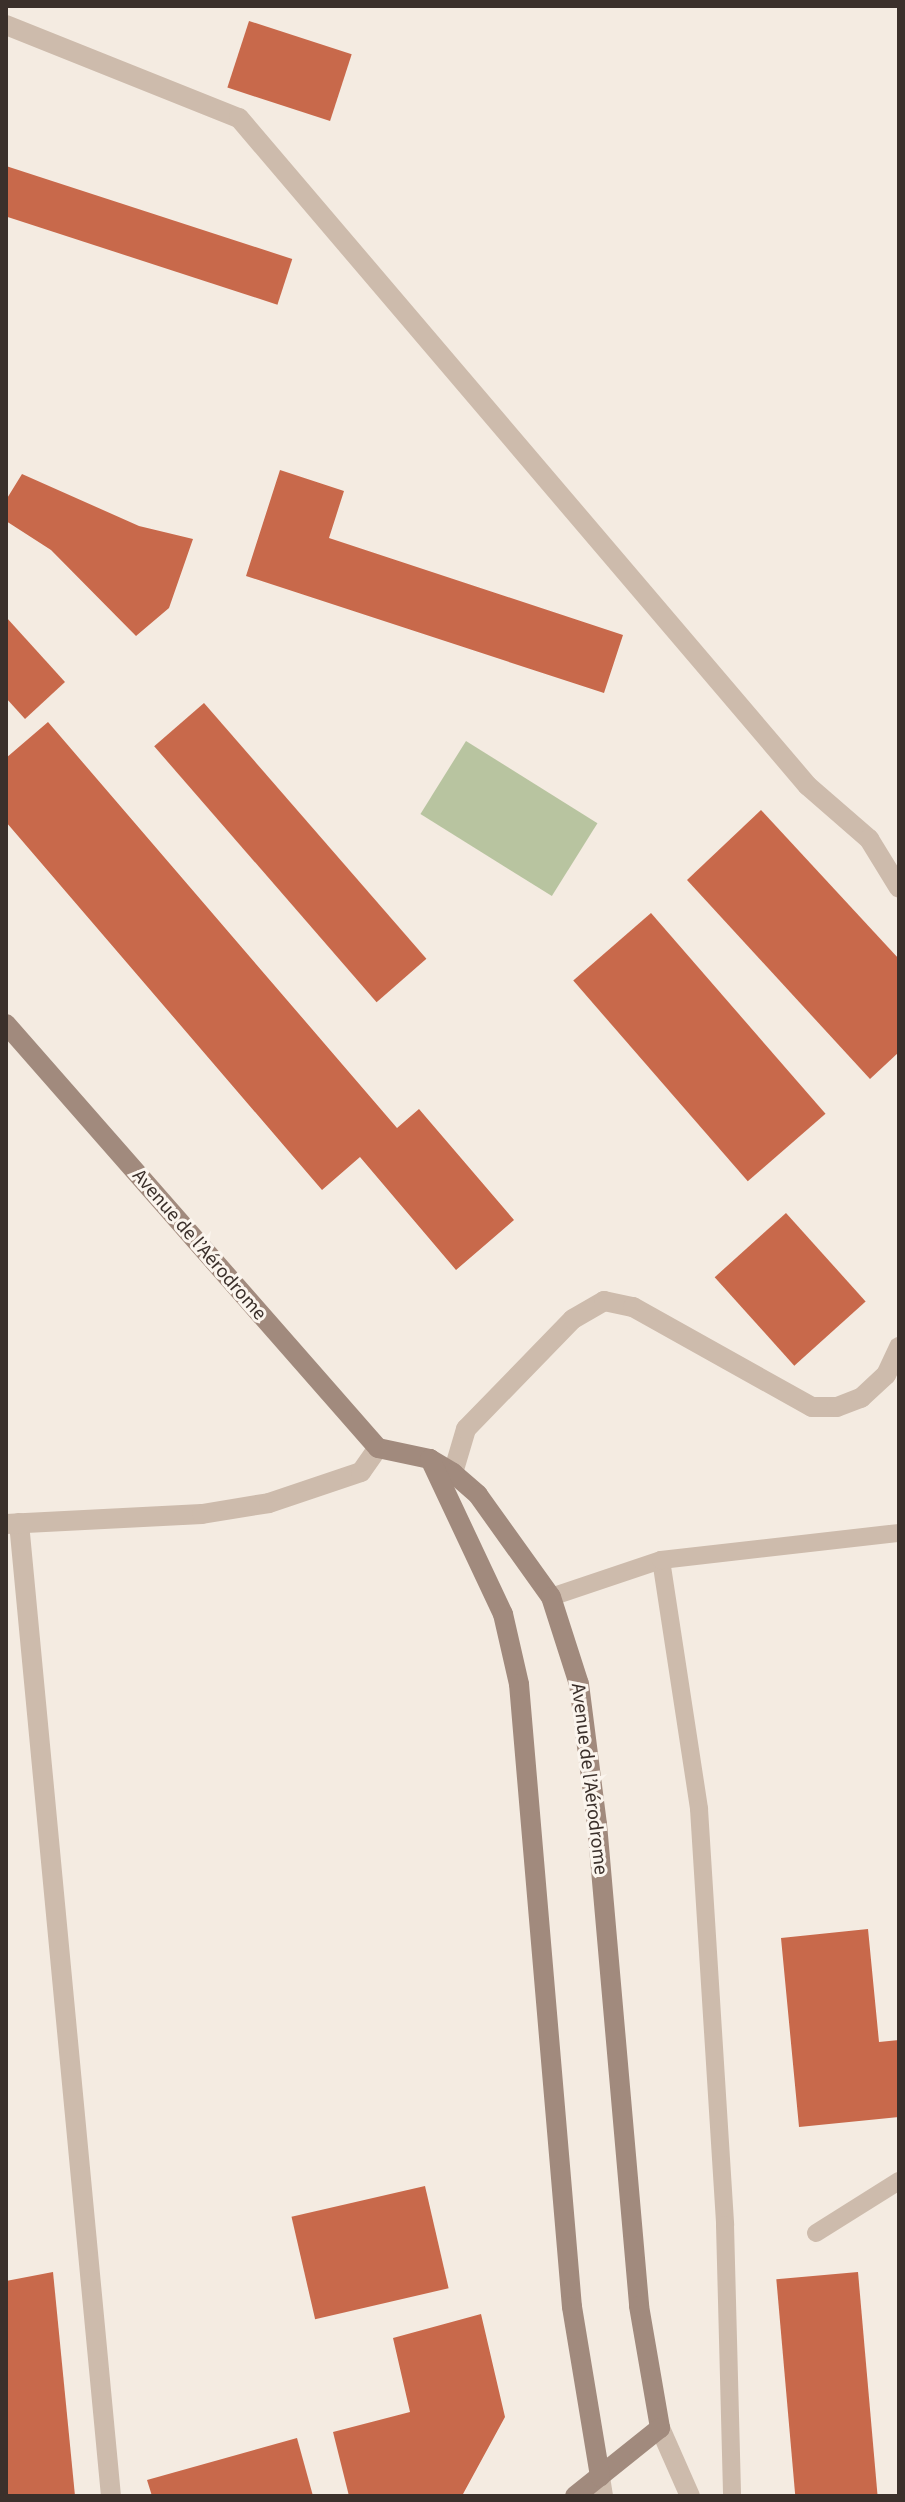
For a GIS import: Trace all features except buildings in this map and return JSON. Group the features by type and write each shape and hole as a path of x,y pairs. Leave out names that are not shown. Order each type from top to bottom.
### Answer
{"main road":[{"name":"Avenue de l’Aérodrome","path":"6,1024 378,1448 430,1459 453,1473 504,1527 551,1597 579,1684 597,1824 639,2306 660,2428"},
{"path":"430,1459 503,1614 519,1684 569,2276 602,2487"},
{"path":"575,2496 602,2487 660,2428"}],"street":[{"path":"6,25 239,118 808,786 869,839 899,888"},
{"path":"453,1473 466,1429 573,1319 604,1301 633,1307 812,1407 837,1407 861,1398 886,1375 899,1347"},
{"path":"111,2496 12,1524 202,1514 269,1503 361,1472 378,1448"},
{"name":"Avenue de l’Aérodrome","path":"660,2428 690,2496"}],"lane":[{"path":"551,1597 661,1560 899,1533"},
{"path":"661,1560 699,1809 725,2225 732,2496"},
{"path":"816,2233 899,2181"}],"green space":[{"path":"466,741 597,823 552,896 420,814"}]}
